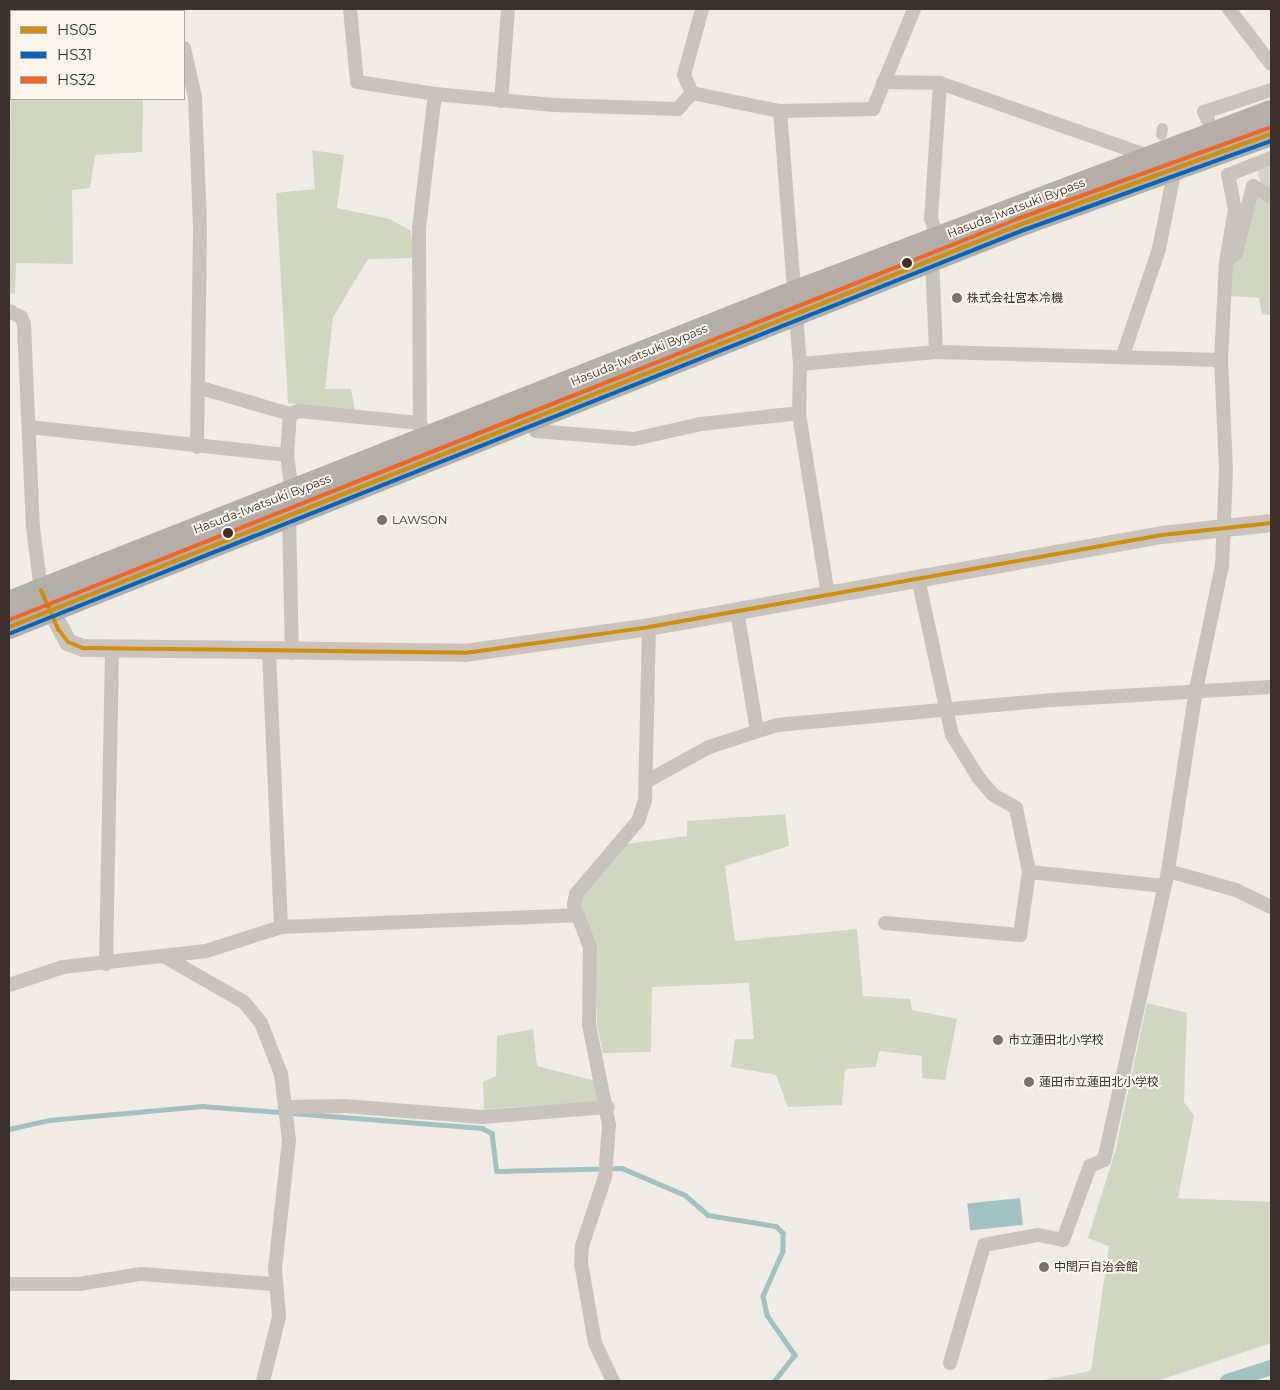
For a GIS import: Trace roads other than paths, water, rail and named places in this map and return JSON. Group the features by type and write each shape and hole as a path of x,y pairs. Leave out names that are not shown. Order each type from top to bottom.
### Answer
{"highway":[{"name":"Hasuda-Iwatsuki Bypass","path":"291,503 423,431 795,303 935,249 1151,157 1271,112"},
{"name":"Hasuda-Iwatsuki Bypass","path":"935,249 1271,134"},
{"name":"Hasuda-Iwatsuki Bypass","path":"9,627 45,601 291,503 530,417 795,303"},
{"name":"Hasuda-Iwatsuki Bypass","path":"9,603 45,601"}],"street":[{"path":"350,9 356,82 435,94 501,101 678,109 692,93"},
{"path":"501,101 508,9"},
{"path":"692,93 684,75 702,9"},
{"path":"692,93 780,111 873,109 914,9"},
{"path":"1229,9 1271,64"},
{"path":"185,52 195,97 201,388 196,447"},
{"path":"883,82 940,83 1151,157"},
{"path":"936,352 935,249 931,218 940,83"},
{"path":"1208,120 1204,112 1271,90"},
{"path":"201,388 290,414 299,411 423,431 419,228 435,94"},
{"path":"780,111 800,364 799,412 828,595"},
{"path":"950,1363 984,1244 1038,1235 1063,1240 1090,1166 1104,1160 1168,871 1196,690 1222,566 1224,528 1221,360 1226,262 1235,210 1228,175 1271,158"},
{"path":"1123,355 1159,249 1175,168"},
{"path":"1226,262 1236,253 1253,186 1271,197"},
{"path":"9,312 21,317 24,324 29,427 45,601 68,642 112,651 465,653 649,627 918,578 1224,528 1271,523"},
{"path":"800,364 936,352 1123,355 1221,360"},
{"path":"530,417 536,431 634,440 700,424 799,412"},
{"path":"290,414 286,455 291,503 292,652"},
{"path":"29,427 196,447 286,455"},
{"path":"885,923 1020,935 1029,872 1016,808 993,795 978,777 952,735 945,710 918,578"},
{"path":"737,612 757,730"},
{"path":"613,1381 594,1343 581,1263 608,1159 608,1107 590,1025 590,947 576,915 576,894 638,821 649,780 649,627"},
{"path":"106,964 112,651"},
{"path":"269,652 282,927"},
{"path":"649,780 708,747 757,730 945,710 1196,690 1271,687"},
{"path":"1168,871 1236,890 1271,907"},
{"path":"1029,872 1164,886"},
{"path":"9,985 63,967 165,957 206,950 282,927 576,915"},
{"path":"165,957 218,984 250,1009 272,1045 288,1107 274,1284 279,1317 263,1381"},
{"path":"288,1107 345,1106 482,1117 608,1107"},
{"path":"9,1284 79,1284 141,1274 274,1284"}],"water":[{"path":"1020,1198 1023,1225 970,1230 967,1204"}],"waterway":[{"path":"9,1129 49,1120 202,1106 482,1128 492,1133 497,1171 622,1168 685,1195 708,1215 776,1226 783,1233 783,1251 763,1296 767,1315 795,1355 775,1381"},
{"path":"1227,1381 1271,1367"}],"place":[{"name":"株式会社宮本冷機","path":"957,298"},
{"name":"LAWSON","path":"382,520"},
{"name":"市立蓮田北小学校","path":"998,1040"},
{"name":"蓮田市立蓮田北小学校","path":"1029,1082"},
{"name":"中閏戸自治会館","path":"1044,1267"}]}
